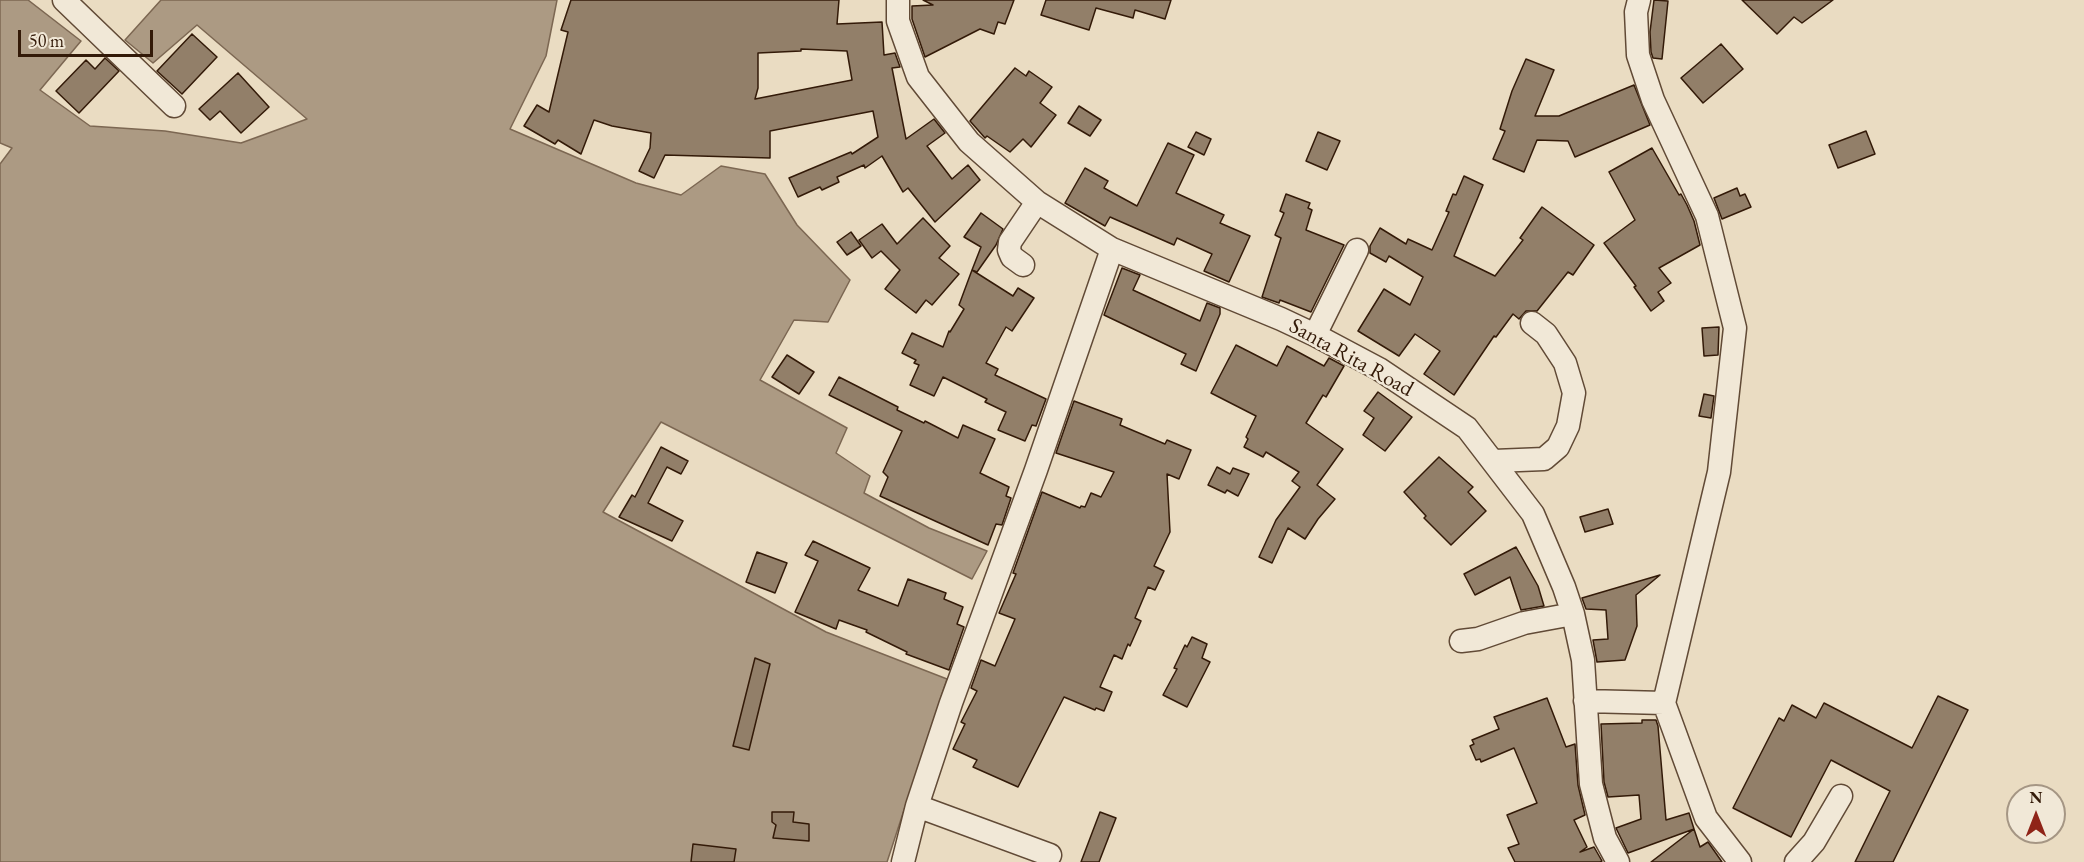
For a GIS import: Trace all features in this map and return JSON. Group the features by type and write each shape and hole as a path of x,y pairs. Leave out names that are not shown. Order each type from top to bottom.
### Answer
{"street":[{"path":"64,0 174,106"},
{"name":"Santa Rita Road","path":"898,0 898,21 918,77 969,141 1037,202 1112,249 1315,335 1378,369 1467,428 1533,514 1564,587 1584,660 1591,784 1605,838 1618,862"},
{"path":"1639,0 1636,12 1638,55 1653,100 1707,216 1735,328 1719,472 1664,703 1706,818 1740,862"},
{"path":"1023,265 1012,256 1009,250 1010,242 1037,202"},
{"path":"903,862 918,806 951,703 1112,249"},
{"path":"1315,335 1357,250"},
{"path":"1494,461 1544,459 1558,447 1568,426 1574,393 1565,363 1546,334 1532,323"},
{"path":"1461,641 1478,639 1524,623 1573,614"},
{"path":"1585,701 1664,703"},
{"path":"1796,862 1814,842 1841,796"},
{"path":"918,806 1050,855"}],"shaded area":[{"path":"0,0 28,0 81,41 40,90 90,126 165,131 241,143 307,119 197,25 153,63 125,40 161,0 557,0 546,56 510,129 636,183 681,195 721,166 765,174 797,225 850,280 828,322 794,320 760,380 847,428 836,453 870,476 864,493 929,528 987,551 972,579 661,422 603,512 826,632 947,679 887,862 0,862 0,164 12,148 0,143"}],"building":[{"path":"571,0 839,0 837,24 882,22 884,55 895,53 900,67 892,68 906,139 934,119 945,133 927,146 952,179 968,165 980,180 935,222 908,188 903,192 882,156 865,168 864,165 837,177 839,182 822,190 820,187 798,197 789,178 851,152 852,154 878,137 873,111 770,131 770,158 665,155 654,178 639,171 650,148 651,133 612,126 594,120 581,154 558,140 555,144 524,126 537,105 549,112 568,32 561,30","holes":["801,49 847,51 852,80 755,99 758,88 758,53 801,51"]},
{"path":"923,0 1014,0 1005,24 998,22 994,34 980,29 925,57 912,19 912,6 933,5"},
{"path":"1046,0 1171,0 1165,19 1135,10 1133,18 1096,8 1089,30 1041,15"},
{"path":"1654,0 1668,1 1662,59 1653,58 1651,52 1650,32"},
{"path":"1742,0 1833,0 1802,23 1794,17 1777,34"},
{"path":"192,34 217,57 182,94 157,71"},
{"path":"1721,44 1743,69 1703,103 1681,78"},
{"path":"105,58 119,71 79,113 56,91 86,60 95,69"},
{"path":"1526,59 1554,70 1535,116 1559,116 1634,85 1650,125 1575,157 1568,141 1537,140 1524,172 1493,159 1505,131 1500,129 1512,91"},
{"path":"1015,68 1026,76 1029,71 1052,87 1040,103 1056,115 1031,147 1023,139 1010,152 987,136 985,138 970,121"},
{"path":"238,73 269,107 241,133 220,111 210,120 199,109"},
{"path":"1079,106 1101,120 1090,136 1068,123"},
{"path":"1866,131 1875,154 1838,168 1829,145"},
{"path":"1196,132 1211,139 1204,155 1188,147"},
{"path":"1318,132 1340,141 1327,170 1306,161"},
{"path":"1168,143 1194,155 1176,193 1224,215 1220,223 1250,236 1229,282 1204,271 1212,254 1177,238 1174,245 1110,217 1105,226 1065,203 1085,168 1108,181 1104,188 1137,206"},
{"path":"1652,148 1687,205 1700,245 1659,268 1671,283 1658,292 1664,301 1651,311 1634,287 1636,286 1604,243 1635,220 1609,172"},
{"path":"1464,176 1483,185 1454,256 1495,276 1523,240 1520,238 1542,207 1594,245 1573,275 1568,272 1537,311 1526,311 1519,319 1513,314 1496,337 1494,336 1454,395 1424,374 1440,351 1415,334 1399,356 1358,331 1384,289 1410,305 1423,277 1389,256 1386,262 1370,253 1370,246 1380,228 1406,244 1408,239 1432,250 1449,212 1446,211 1453,194 1456,195"},
{"path":"1737,188 1740,196 1745,194 1751,207 1722,219 1714,198"},
{"path":"1286,194 1310,203 1308,208 1312,210 1306,230 1344,245 1311,312 1280,300 1279,303 1262,297 1281,238 1275,235 1284,213 1280,211"},
{"path":"981,213 1003,229 996,245 977,272 972,270 981,247 964,237"},
{"path":"923,218 950,246 939,258 959,274 932,305 926,300 916,313 885,289 900,270 881,251 872,258 859,240 882,224 897,244"},
{"path":"851,232 861,246 847,255 837,242"},
{"path":"1122,268 1140,275 1133,290 1200,321 1207,303 1220,308 1220,314 1196,371 1181,364 1186,354 1104,315"},
{"path":"972,270 1013,296 1018,288 1034,298 1012,331 1006,327 986,363 998,369 995,375 1046,399 1036,426 1032,425 1025,441 998,430 1006,412 985,402 987,399 943,377 934,396 910,385 919,365 914,363 916,360 902,353 912,333 943,347 949,331 964,309 959,305"},
{"path":"1719,327 1718,355 1704,356 1702,328"},
{"path":"1236,345 1277,366 1287,346 1324,366 1329,358 1344,366 1326,397 1323,395 1306,423 1343,449 1317,485 1335,499 1305,539 1288,528 1272,563 1259,557 1276,520 1300,487 1292,481 1299,472 1266,452 1263,457 1244,447 1256,416 1211,393"},
{"path":"787,355 814,372 799,394 772,377"},
{"path":"839,377 898,407 897,410 958,438 963,425 995,439 980,473 1009,487 1006,496 1011,498 1002,525 996,524 988,545 880,496 888,477 883,472 902,431 829,395"},
{"path":"1378,392 1412,417 1385,451 1363,435 1374,418 1364,411"},
{"path":"1704,394 1714,396 1711,418 1699,416"},
{"path":"1074,401 1122,419 1120,425 1165,444 1167,440 1191,450 1179,479 1167,474 1170,532 1154,566 1164,571 1155,590 1148,587 1135,618 1141,621 1130,646 1128,644 1122,659 1114,655 1100,687 1112,692 1104,711 1096,708 1095,710 1064,697 1018,787 973,767 977,760 953,749 965,724 961,722 977,691 971,688 981,660 995,666 1015,619 999,613 1016,574 1013,573 1042,492 1080,508 1085,507 1091,493 1101,497 1114,472 1056,453"},
{"path":"661,447 688,461 681,474 667,467 648,503 683,521 672,541 619,517 632,495 635,497"},
{"path":"1439,457 1473,487 1468,492 1486,511 1451,545 1424,518 1426,516 1404,492"},
{"path":"1217,467 1230,474 1233,468 1249,474 1238,496 1227,490 1225,493 1208,485"},
{"path":"1608,509 1613,524 1585,532 1580,517"},
{"path":"813,541 870,568 858,590 860,591 898,606 908,579 946,593 944,599 963,607 957,624 964,627 949,670 906,654 907,652 866,632 867,630 839,620 836,629 795,612 818,561 805,555"},
{"path":"1516,547 1538,586 1544,606 1521,610 1510,577 1475,595 1464,574"},
{"path":"757,552 787,563 775,593 746,582"},
{"path":"1660,575 1636,595 1637,626 1625,660 1597,662 1593,640 1608,639 1606,610 1586,609 1582,598"},
{"path":"1192,637 1207,644 1202,658 1210,662 1187,707 1163,695 1177,669 1174,668 1185,645 1187,647"},
{"path":"755,658 770,664 749,750 733,746"},
{"path":"1938,696 1968,710 1893,862 1855,862 1890,791 1831,760 1791,837 1733,808 1779,718 1784,721 1792,705 1816,718 1824,703 1912,748"},
{"path":"1547,698 1566,747 1575,744 1578,785 1585,815 1574,820 1587,847 1580,852 1594,847 1602,861 1600,862 1515,862 1508,848 1519,844 1507,815 1537,803 1514,748 1481,762 1480,759 1476,760 1470,746 1474,744 1472,740 1499,729 1494,717"},
{"path":"1642,720 1656,720 1658,726 1666,820 1689,813 1694,829 1628,853 1616,828 1641,819 1639,795 1608,797 1604,782 1601,724 1642,723"},
{"path":"772,812 794,812 793,822 809,824 809,841 773,838 776,825 772,822"},
{"path":"1100,812 1116,818 1099,862 1081,862"},
{"path":"1694,829 1700,847 1708,842 1722,862 1651,862"},
{"path":"693,844 736,849 734,862 691,862"}]}
